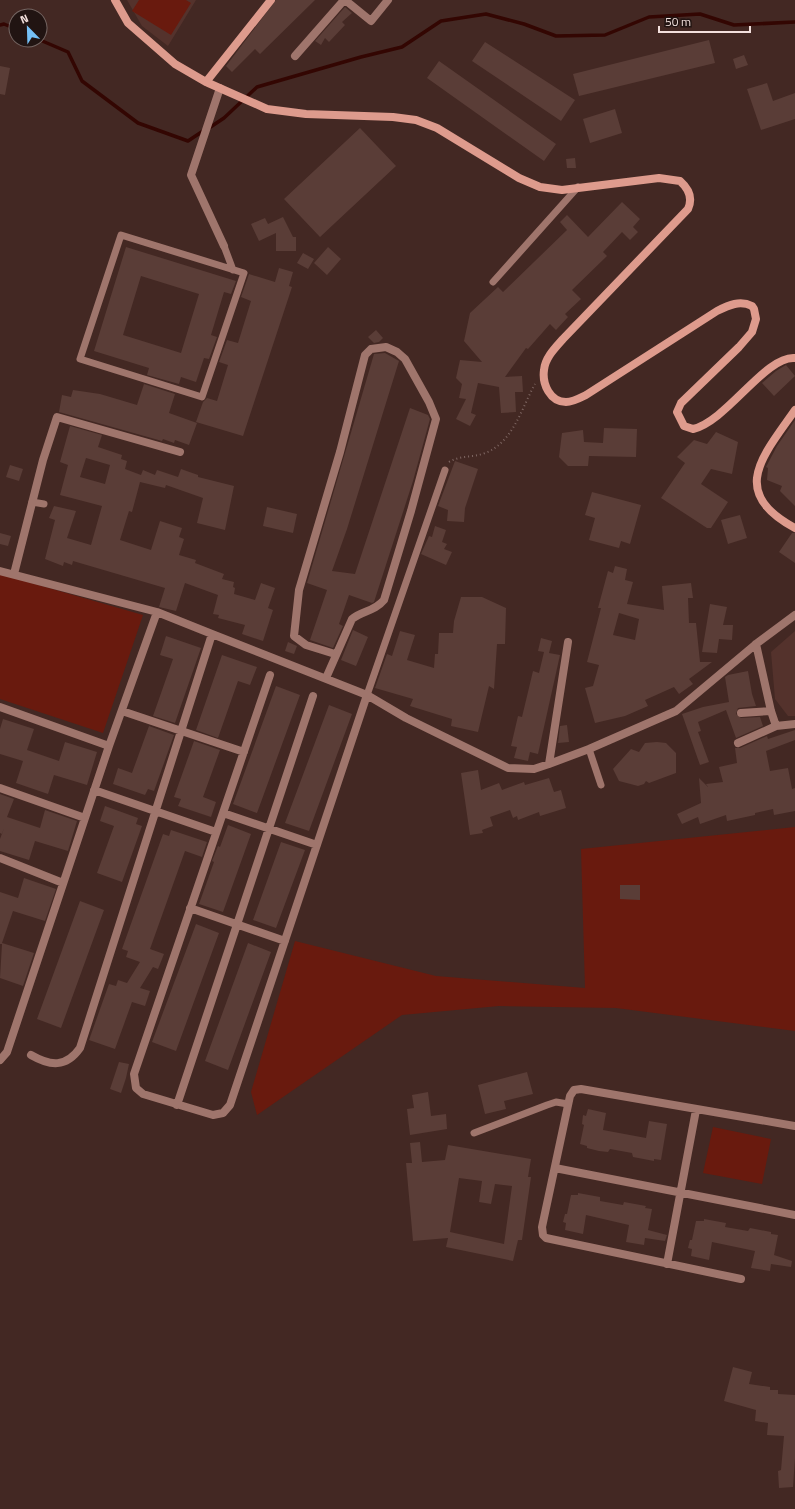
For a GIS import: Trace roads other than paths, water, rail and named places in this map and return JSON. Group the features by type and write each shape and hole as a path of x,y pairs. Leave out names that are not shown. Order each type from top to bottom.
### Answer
{"main road":[{"path":"115,0 128,23 175,64 206,82 266,109 306,114 392,117 416,120 437,128 519,178 540,187 562,190 659,178 680,181 686,186 691,203 683,216 553,350 544,370 545,385 552,396 560,401 567,402 575,400 653,353 717,311 735,304 747,304 752,306 756,314 752,332 678,407 678,417 680,421 688,428 693,429 709,423 771,367 787,358 795,358"},
{"path":"206,82 271,0"},
{"path":"795,410 767,450 758,467 757,478 757,490 761,499 769,510 778,519 795,528"}],"street":[{"path":"295,56 344,0 371,21 388,0"},
{"path":"220,88 191,175 224,246"},
{"path":"326,678 335,654 352,619 357,615 378,608 384,600 411,511 436,419 429,402 406,358 386,347 371,348 365,355 340,452 298,590 294,636 306,645 335,654"},
{"path":"14,574 43,460 57,416 180,452"},
{"path":"0,571 157,612 367,695 406,718 508,768 534,769 549,764 589,749 676,711 756,644 795,615"},
{"path":"0,1060 7,1052 109,746 157,612"},
{"path":"31,1055 44,1062 55,1064 67,1061 80,1048 212,634"},
{"path":"549,764 568,642"},
{"path":"756,644 771,711 776,726"},
{"path":"270,675 190,908 134,1078 136,1088 143,1094 213,1115 223,1113 230,1105 367,695"},
{"path":"177,1105 313,696"},
{"path":"0,707 109,746"},
{"path":"122,711 244,752"},
{"path":"742,713 771,711"},
{"path":"738,743 776,726 795,724"},
{"path":"0,788 85,818"},
{"path":"94,790 216,832"},
{"path":"223,813 317,845"},
{"path":"0,858 63,883"},
{"path":"190,908 285,942"},
{"path":"741,1279 546,1238 543,1235 542,1227 568,1104 572,1092 578,1089 795,1126"},
{"path":"667,1264 696,1110"},
{"path":"555,1168 795,1215"}],"lane":[{"path":"493,282 578,187"},
{"path":"121,235 233,270 244,273 202,397 80,359 121,235"},
{"path":"224,246 233,270"},
{"path":"367,695 445,470"},
{"path":"32,502 44,504"},
{"path":"589,749 601,785"},
{"path":"474,1133 556,1102 568,1104"}],"waterway":[{"path":"209,128 224,118 257,87 361,57 402,47 441,21 486,14 524,24 556,36 605,35 649,17 700,14 734,25 795,22"},
{"path":"0,25 4,24 8,26"},
{"path":"48,43 68,52 82,81 138,123 188,141 203,131"}]}
